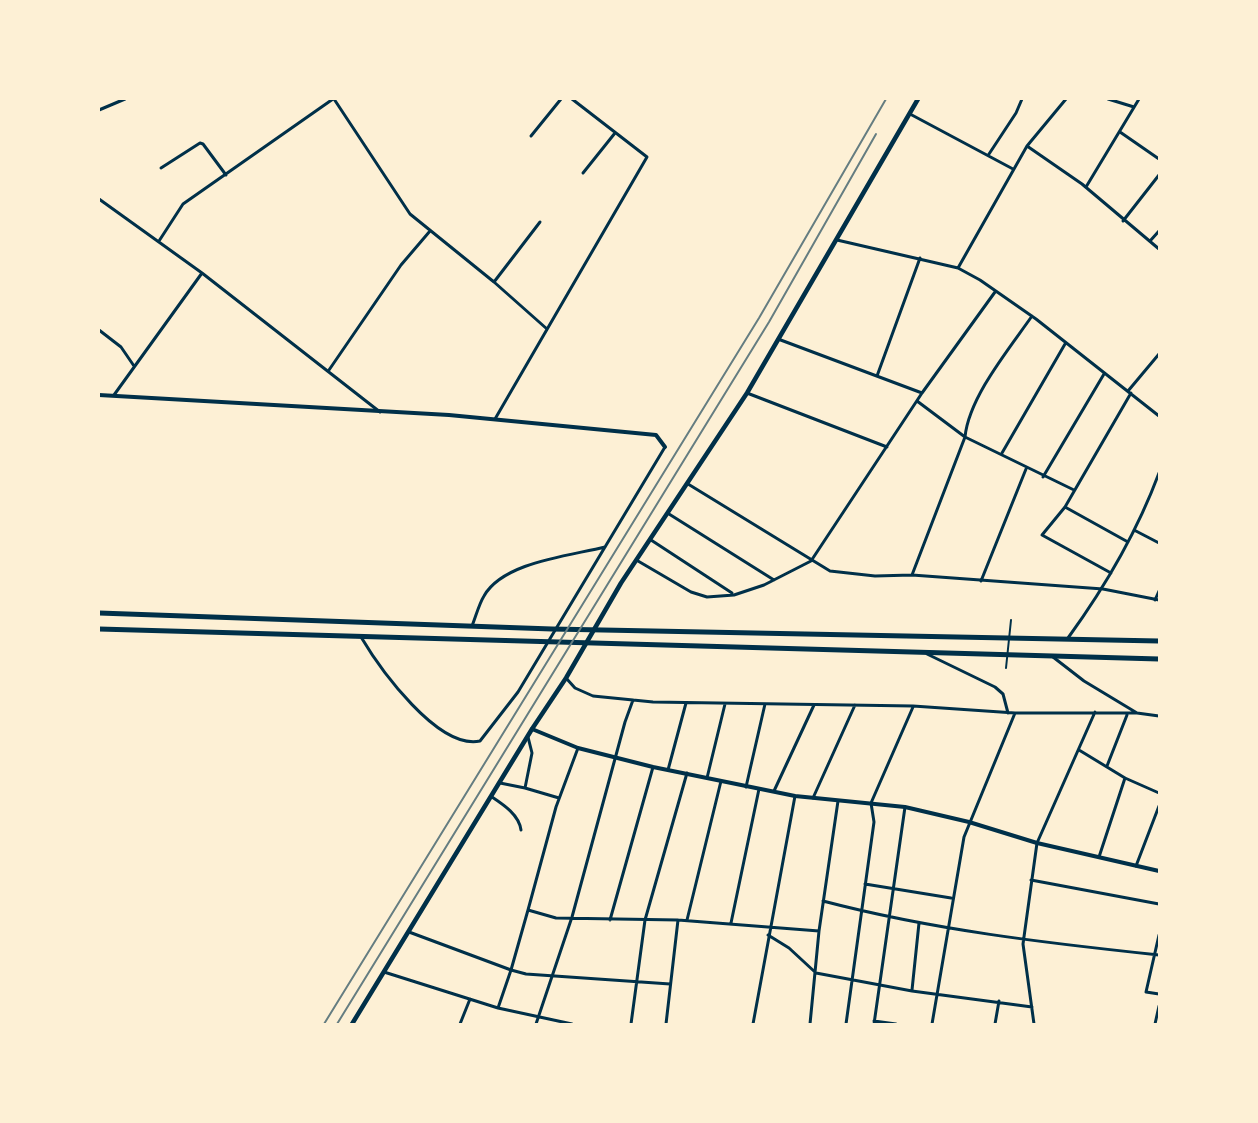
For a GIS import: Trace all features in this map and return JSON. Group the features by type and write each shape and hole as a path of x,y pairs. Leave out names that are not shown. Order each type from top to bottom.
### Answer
{"highway":[{"path":"99,613 552,629 1068,638 1159,642"},
{"path":"99,629 1159,658"}],"main road":[{"path":"354,1024 532,729 566,678 621,583 638,561 747,393 918,99"}],"street":[{"path":"99,110 125,99"},
{"path":"159,241 183,204 334,99 410,214 494,282 547,329"},
{"path":"531,136 561,99"},
{"path":"495,419 648,157 572,99"},
{"path":"989,154 1016,113 1022,99"},
{"path":"958,268 1027,146 1066,99"},
{"path":"1108,99 1134,107"},
{"path":"1086,187 1139,99"},
{"path":"910,114 989,154 1013,169"},
{"path":"1120,132 1159,159"},
{"path":"583,173 615,133"},
{"path":"161,168 200,143 226,175"},
{"path":"1027,146 1086,187 1123,221 1159,249"},
{"path":"1123,221 1159,175"},
{"path":"99,199 202,273 329,370 381,413"},
{"path":"494,282 540,222"},
{"path":"329,370 401,265 430,231"},
{"path":"1150,241 1159,231"},
{"path":"837,240 958,268 1032,316 1159,416"},
{"path":"877,376 920,258"},
{"path":"114,396 202,273"},
{"path":"638,561 691,592 707,597 734,595 774,580 811,561 922,393 995,292"},
{"path":"912,575 965,437 966,428 983,390 1032,316"},
{"path":"99,330 121,347 134,366"},
{"path":"778,339 922,393"},
{"path":"1002,453 1065,344"},
{"path":"1111,573 1042,535 1065,507 1129,392 1159,354"},
{"path":"1043,477 1104,374"},
{"path":"747,393 887,447"},
{"path":"99,395 495,419 656,435 665,447 518,692 480,741 466,743 439,729 376,662 361,636"},
{"path":"917,401 965,437 1002,453 1026,469 1074,491"},
{"path":"981,581 1026,469"},
{"path":"1068,638 1103,589 1134,530 1159,473"},
{"path":"688,484 830,571 1103,589 1157,600 1159,591"},
{"path":"1065,507 1128,542"},
{"path":"669,514 774,580"},
{"path":"1134,530 1159,543"},
{"path":"651,540 734,595"},
{"path":"472,626 484,596 501,578 525,564 565,558 606,546"},
{"path":"1006,668 1011,620"},
{"path":"925,653 995,687 1003,694 1008,713"},
{"path":"1049,655 1084,681 1137,713"},
{"path":"566,678 575,688 593,696 633,700 725,704 913,706 1008,713 1095,712 1159,716"},
{"path":"536,1024 572,916 615,757 633,700"},
{"path":"668,770 686,703"},
{"path":"707,778 725,704"},
{"path":"746,787 765,704"},
{"path":"774,791 814,705"},
{"path":"813,798 855,705"},
{"path":"846,1024 874,822 871,803 913,706"},
{"path":"1034,1024 1024,963 1024,938 1030,880 1037,843 1095,712"},
{"path":"932,1024 951,898 969,822 1015,713"},
{"path":"1107,766 1127,715"},
{"path":"532,729 578,748 653,767 795,796 905,807 969,822 1037,843 1159,872"},
{"path":"525,788 532,753 528,737"},
{"path":"498,1008 511,970 559,798 578,748"},
{"path":"1078,750 1125,778 1159,794"},
{"path":"610,920 653,767"},
{"path":"632,1024 645,920 687,773"},
{"path":"1099,858 1125,778"},
{"path":"687,920 721,781"},
{"path":"500,783 559,798"},
{"path":"731,923 759,789"},
{"path":"753,1024 769,926 795,796"},
{"path":"492,797 512,813 518,820 521,830"},
{"path":"810,1024 819,931 838,801"},
{"path":"1136,866 1159,806"},
{"path":"896,1024 874,1023 905,807"},
{"path":"1030,880 1159,904"},
{"path":"865,884 951,898"},
{"path":"823,901 889,918 1003,938 1024,938 1157,955"},
{"path":"528,910 556,918 572,916 610,920 687,920 819,931"},
{"path":"666,1024 678,920"},
{"path":"912,991 919,923"},
{"path":"409,932 511,970 552,976 670,984"},
{"path":"768,935 789,948 816,973 912,991 1032,1007"},
{"path":"1159,936 1157,955 1146,992 1159,994"},
{"path":"384,972 498,1008 572,1024"},
{"path":"460,1024 470,999"},
{"path":"995,1024 999,1001"},
{"path":"1155,1024 1159,1006"}],"railway":[{"path":"324,1024 759,318 886,99"},
{"path":"337,1024 769,322 876,134"}]}
